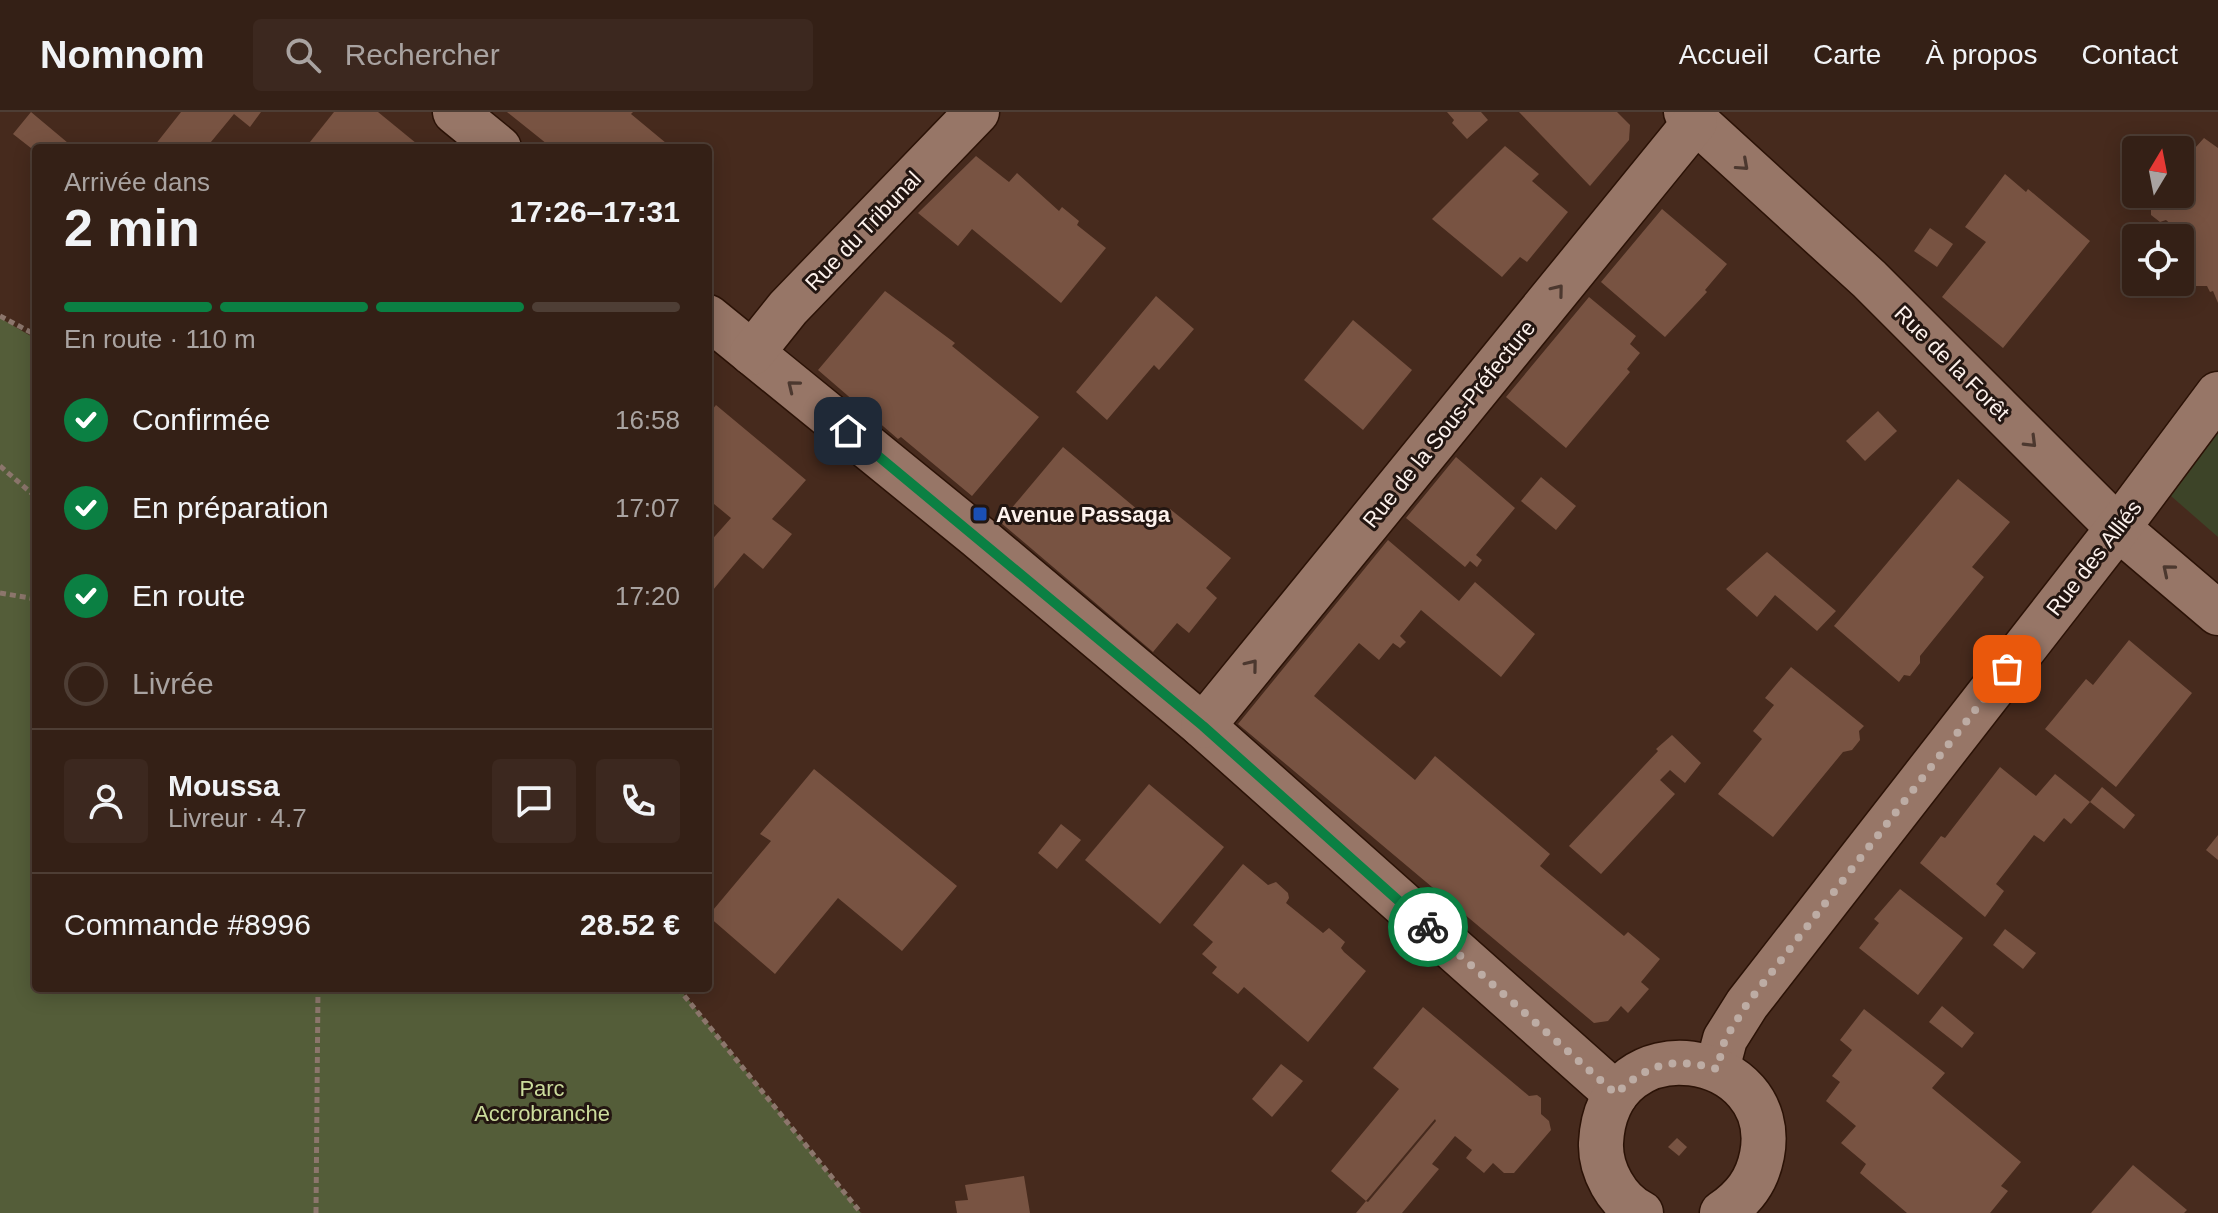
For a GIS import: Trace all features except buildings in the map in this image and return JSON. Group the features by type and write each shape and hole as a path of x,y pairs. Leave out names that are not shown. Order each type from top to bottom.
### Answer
{"street":[{"path":"455,112 494,144"},
{"name":"Rue du Tribunal","path":"752,353 788,308 977,112"},
{"name":"Rue de la Forêt","path":"1690,117 1869,279 2118,528 2218,613"},
{"name":"Rue de la Sous-Préfecture","path":"1203,726 1690,117"},
{"path":"712,320 977,536 1203,726 1616,1094"},
{"name":"Rue des Alliés","path":"1717,1069 1725,1039 1747,1004 2118,528 2218,394"},
{"path":"1636,1212 1612,1186 1601,1156 1602,1123 1616,1094 1636,1075 1662,1064 1690,1062 1717,1069 1742,1087 1758,1113 1764,1143 1758,1174 1740,1209"}],"path":[{"path":"0,316 32,333"},
{"path":"0,466 32,494"},
{"path":"0,593 32,598"},
{"path":"316,1213 318,992"},
{"path":"681,992 861,1213"}],"green space":[{"name":"Parc Accrobranche","path":"0,318 32,337 32,992 682,992 861,1213 0,1213"},
{"path":"2218,433 2218,537 2171,496"}],"way so far":[{"path":"1428,927 1616,1094 1636,1075 1662,1064 1690,1062 1717,1069 1725,1039 1747,1004 2007,669"}],"place":[{"name":"Avenue Passaga","path":"980,514"}],"route":[{"path":"848,431 1203,726 1428,927"}]}
